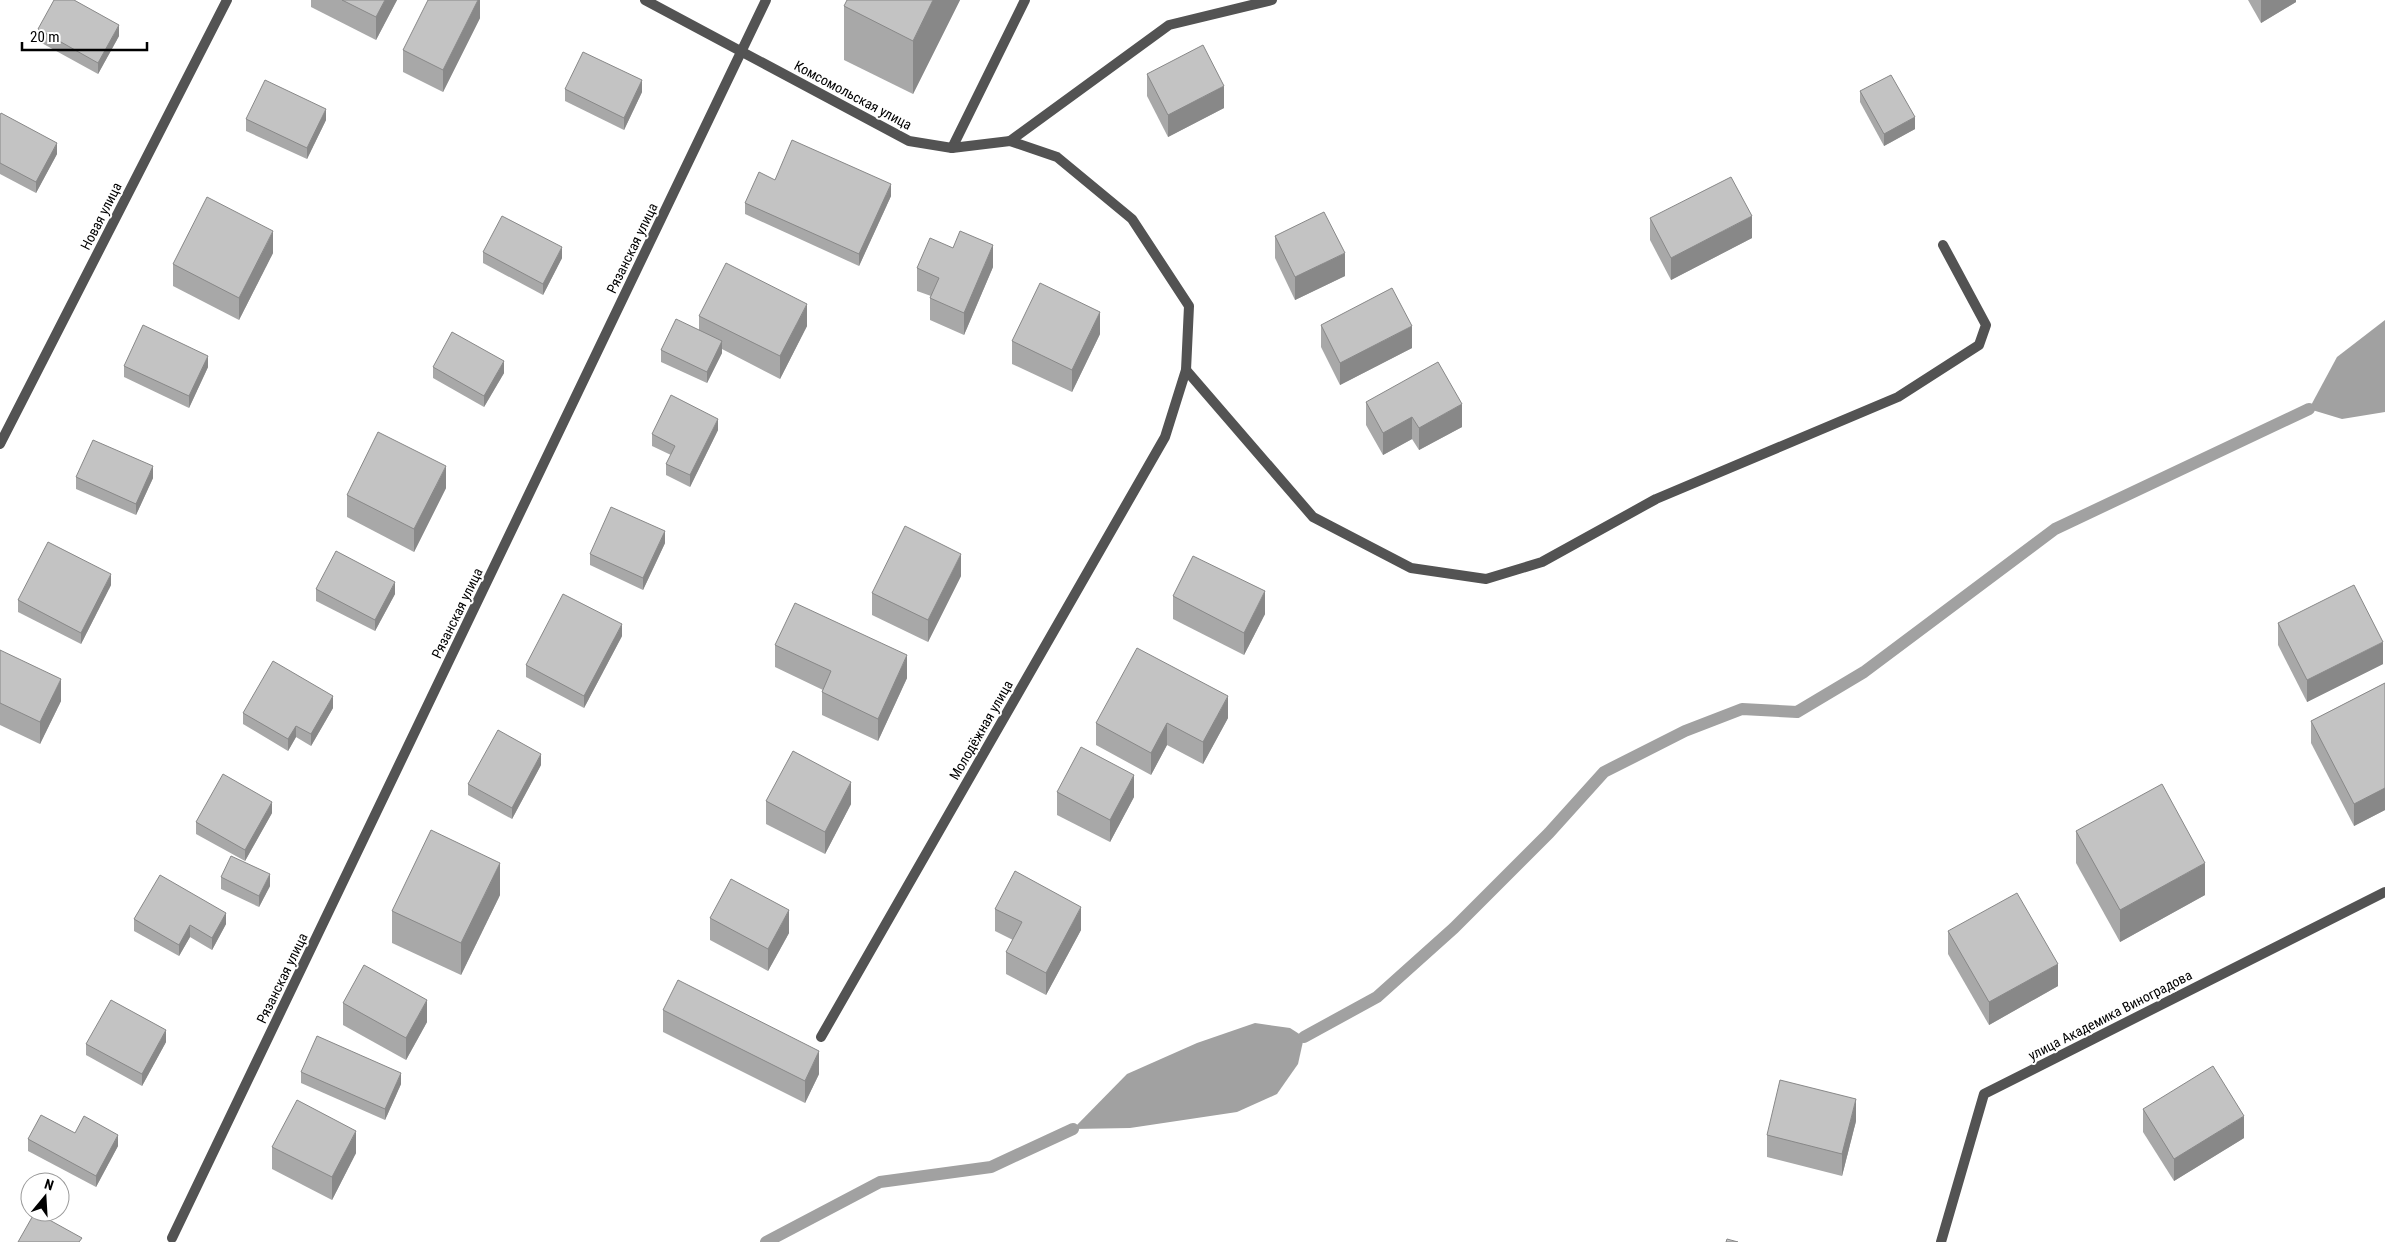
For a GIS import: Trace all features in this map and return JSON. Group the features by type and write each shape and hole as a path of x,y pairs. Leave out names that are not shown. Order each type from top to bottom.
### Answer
{"street":[{"name":"Новая улица","path":"0,444 227,0"},
{"name":"Комсомольская улица","path":"646,0 909,140 952,148 1010,141 1057,156 1132,219 1189,306 1186,370 1165,437"},
{"name":"Рязанская улица","path":"172,1238 766,0"},
{"path":"952,148 1025,0"},
{"path":"1010,141 1169,25 1272,0"},
{"path":"1186,370 1313,517 1411,568 1486,579 1542,562 1656,499 1898,397 1979,345 1986,325 1943,244"},
{"name":"Молодёжная улица","path":"821,1037 1165,437"},
{"name":"улица Академика Виноградова","path":"1941,1242 1984,1094 2385,892"}],"shaded area":[{"path":"2385,320 2385,412 2342,419 2309,409 2337,357"},
{"path":"1255,1023 1290,1028 1304,1037 1298,1064 1277,1094 1237,1112 1130,1128 1073,1129 1127,1074 1197,1043"}],"building":[{"path":"54,0 74,0 119,25 98,63 38,29"},
{"path":"342,0 385,0 376,17"},
{"path":"428,0 478,0 443,70 403,50"},
{"path":"847,0 933,0 913,41 844,6"},
{"path":"1203,45 1224,86 1168,115 1147,74"},
{"path":"583,52 642,80 624,118 565,89"},
{"path":"1891,75 1915,117 1884,134 1860,91"},
{"path":"265,80 326,109 307,148 246,119"},
{"path":"1,113 57,143 36,182 0,163"},
{"path":"792,140 891,184 859,254 745,203 759,172 775,180"},
{"path":"1731,177 1752,216 1671,258 1650,218"},
{"path":"207,197 273,231 239,298 173,264"},
{"path":"1324,212 1345,253 1295,277 1275,236"},
{"path":"502,216 562,247 543,284 483,252"},
{"path":"960,231 993,245 964,313 930,298 939,278 917,268 930,238 953,248"},
{"path":"726,263 807,304 780,356 699,316"},
{"path":"1040,283 1100,312 1072,370 1012,341"},
{"path":"1392,288 1412,326 1340,363 1321,325"},
{"path":"676,319 722,341 707,372 661,350"},
{"path":"143,325 208,356 189,396 124,366"},
{"path":"452,332 504,361 484,396 433,367"},
{"path":"1438,362 1462,404 1419,428 1412,417 1383,433 1366,402"},
{"path":"671,395 718,419 690,475 666,464 675,446 652,434"},
{"path":"378,432 446,466 414,529 347,495"},
{"path":"93,440 153,466 136,504 76,477"},
{"path":"611,507 665,531 643,578 590,554"},
{"path":"905,526 961,554 928,620 872,593"},
{"path":"48,542 111,574 81,633 18,600"},
{"path":"336,551 395,582 375,620 316,589"},
{"path":"1193,556 1265,591 1244,633 1173,596"},
{"path":"2354,585 2383,642 2307,680 2278,623"},
{"path":"563,594 622,624 584,696 526,665"},
{"path":"795,603 907,655 878,719 822,692 831,671 775,645"},
{"path":"1137,648 1228,696 1203,742 1167,723 1151,753 1096,723"},
{"path":"0,650 61,679 40,722 0,703"},
{"path":"273,661 333,696 311,734 296,726 288,739 243,713"},
{"path":"2385,683 2385,788 2354,804 2311,721"},
{"path":"498,730 541,754 512,808 468,784"},
{"path":"1081,747 1134,775 1110,820 1057,792"},
{"path":"793,751 851,782 825,832 766,801"},
{"path":"223,774 272,802 245,850 196,822"},
{"path":"2162,784 2205,863 2120,910 2076,831"},
{"path":"431,830 500,863 461,943 392,911"},
{"path":"231,856 270,874 259,896 221,877"},
{"path":"1015,871 1081,907 1046,973 1006,952 1022,922 995,909"},
{"path":"160,875 226,913 212,938 190,925 179,945 134,919"},
{"path":"731,879 789,910 768,949 710,918"},
{"path":"2017,893 2058,964 1989,1002 1948,931"},
{"path":"364,965 427,1000 406,1038 343,1003"},
{"path":"678,980 819,1051 805,1081 663,1010"},
{"path":"111,1000 166,1030 142,1074 86,1044"},
{"path":"317,1036 401,1073 385,1109 301,1072"},
{"path":"2213,1066 2244,1116 2174,1159 2143,1109"},
{"path":"1780,1080 1856,1099 1842,1154 1767,1135"},
{"path":"297,1100 356,1131 332,1177 272,1147"},
{"path":"41,1115 75,1133 84,1116 118,1135 96,1176 28,1139"},
{"path":"29,1222 53,1222 82,1238 79,1242 18,1242"},
{"path":"1727,1239 1738,1242 1726,1242"}],"waterway":[{"path":"1304,1037 1377,997 1454,928 1549,833 1604,772 1685,731 1742,709 1797,712 1864,672 2055,529 2309,409"},
{"path":"766,1242 880,1182 991,1167 1073,1129"}]}
